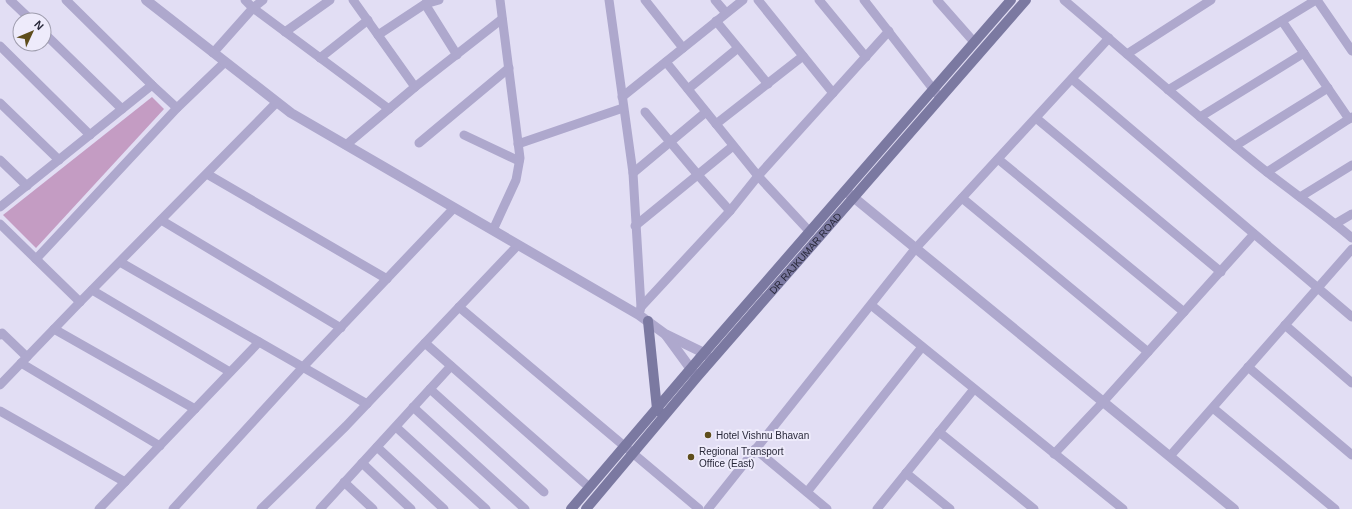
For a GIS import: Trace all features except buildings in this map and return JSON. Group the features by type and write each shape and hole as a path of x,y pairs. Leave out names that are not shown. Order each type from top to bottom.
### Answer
{"main road":[{"name":"DR RAJKUMAR ROAD","path":"694,374 704,353 1011,0"},
{"name":"DR RAJKUMAR ROAD","path":"586,509 629,450 694,374 712,360 1026,0"},
{"path":"648,321 661,413"},
{"name":"DR RAJKUMAR ROAD","path":"571,509 589,487 629,450"}],"street":[{"path":"10,0 23,12"},
{"path":"66,0 152,85 178,108"},
{"path":"146,0 291,113 518,245 640,311 648,321 665,334 704,353 712,360"},
{"path":"245,0 284,32 389,109"},
{"path":"213,52 253,8 263,0"},
{"path":"284,32 330,0"},
{"path":"353,0 415,87"},
{"path":"378,35 425,4 439,0"},
{"path":"493,230 516,180 519,161 500,0"},
{"path":"645,0 683,48"},
{"path":"715,0 726,13"},
{"path":"622,97 743,0"},
{"path":"758,0 834,93"},
{"path":"819,0 866,57"},
{"path":"864,0 933,90 941,98"},
{"path":"937,0 974,42"},
{"path":"1064,0 1266,172 1352,238"},
{"path":"1127,54 1211,0"},
{"path":"1168,90 1317,0 1352,51"},
{"path":"611,2 622,97 633,173 640,311"},
{"path":"425,4 457,55"},
{"path":"346,145 415,87 502,19"},
{"path":"320,58 368,20"},
{"path":"1266,172 1350,118 1282,20"},
{"path":"716,21 768,84"},
{"path":"640,311 730,211 758,176 889,31"},
{"path":"708,509 915,249 1109,38"},
{"path":"52,41 122,109"},
{"path":"0,46 90,135"},
{"path":"688,89 738,48"},
{"path":"1200,117 1304,53"},
{"path":"716,124 803,56"},
{"path":"36,259 178,108 225,62"},
{"path":"666,62 758,176 810,232"},
{"path":"419,143 509,68"},
{"path":"1072,78 1352,317"},
{"path":"0,208 152,85"},
{"path":"1235,146 1328,88"},
{"path":"0,385 277,102"},
{"path":"0,104 59,160"},
{"path":"518,144 624,108"},
{"path":"645,112 670,143 730,211"},
{"path":"633,173 706,112"},
{"path":"1036,118 1221,272"},
{"path":"464,135 519,161"},
{"path":"635,226 733,146"},
{"path":"998,159 1184,312"},
{"path":"0,160 27,186"},
{"path":"1300,197 1352,165"},
{"path":"207,174 387,279"},
{"path":"845,191 1234,509"},
{"path":"962,198 1148,352"},
{"path":"173,509 303,367 454,208"},
{"path":"1335,224 1352,214"},
{"path":"161,220 341,328"},
{"path":"0,224 80,302"},
{"path":"1054,454 1103,402 1254,234"},
{"path":"262,509 368,404 518,245"},
{"path":"1170,456 1352,249"},
{"path":"120,262 368,404"},
{"path":"92,290 230,372"},
{"path":"870,305 1123,509"},
{"path":"459,307 699,509"},
{"path":"1285,325 1352,383"},
{"path":"54,329 195,408"},
{"path":"0,335 2,333 24,360 160,446"},
{"path":"665,334 694,374"},
{"path":"99,509 259,342"},
{"path":"425,343 589,487"},
{"path":"807,492 922,347"},
{"path":"320,509 452,366"},
{"path":"1248,368 1352,455"},
{"path":"430,389 544,492"},
{"path":"877,509 974,389"},
{"path":"414,407 525,509"},
{"path":"1213,408 1335,509"},
{"path":"0,411 125,482"},
{"path":"396,427 486,509"},
{"path":"939,432 1034,509"},
{"path":"377,447 444,509"},
{"path":"755,449 827,509"},
{"path":"362,463 411,509"},
{"path":"906,473 950,509"},
{"path":"344,482 373,509"}],"shaded area":[{"path":"152,97 164,109 36,248 3,215"}],"place":[{"name":"Hotel Vishnu Bhavan","path":"708,435"},
{"name":"Regional Transport Office (East)","path":"691,457"}]}
